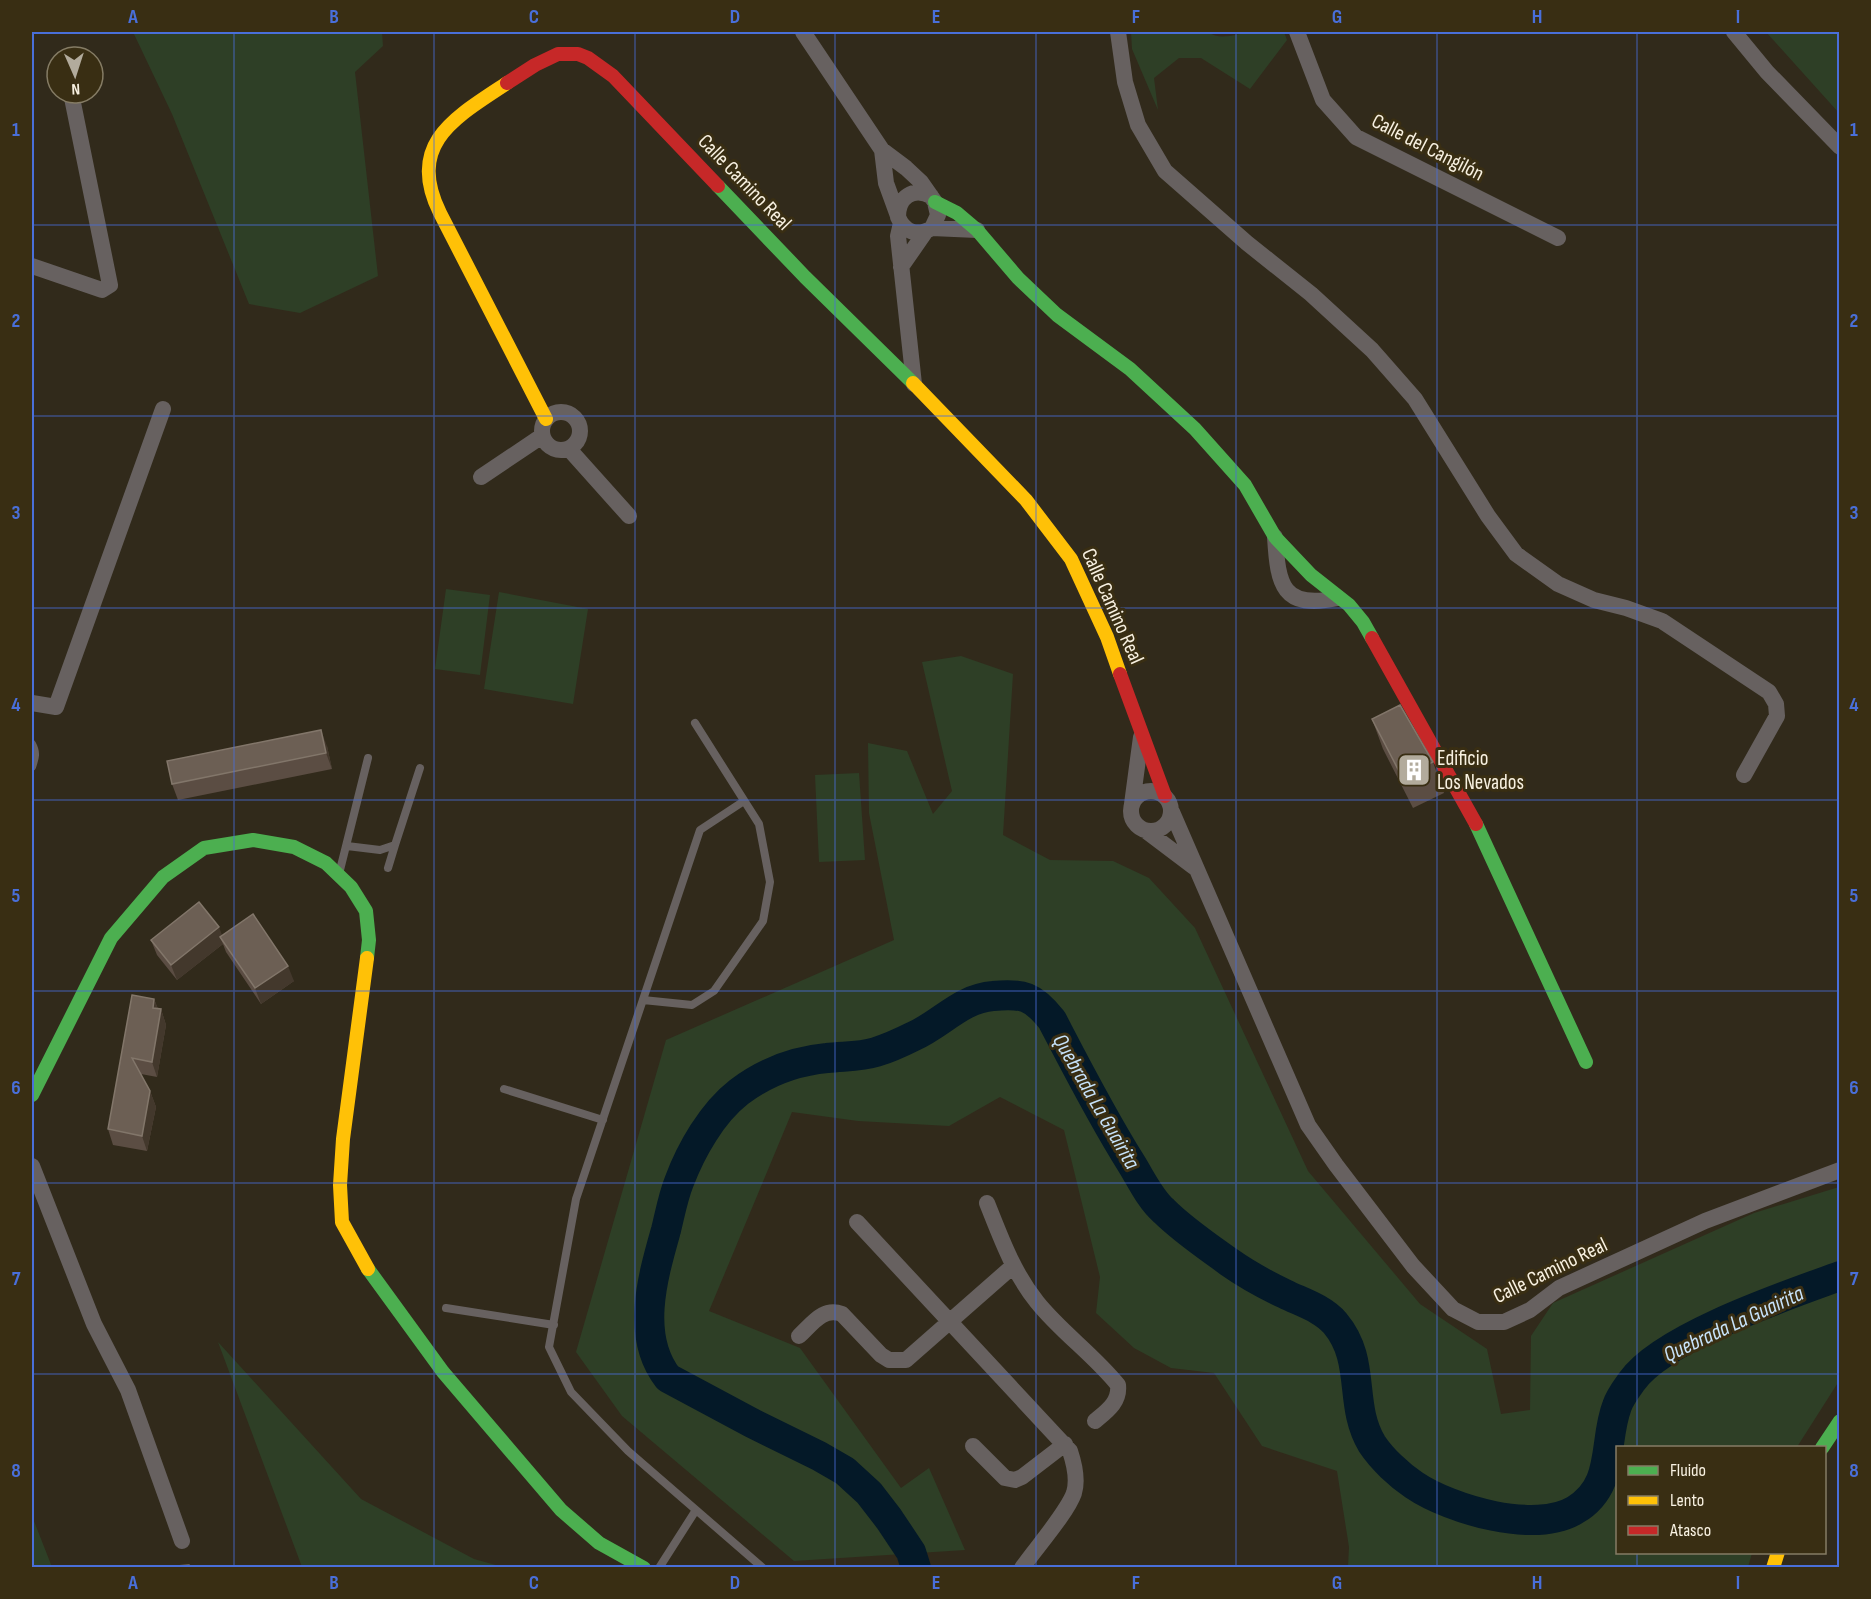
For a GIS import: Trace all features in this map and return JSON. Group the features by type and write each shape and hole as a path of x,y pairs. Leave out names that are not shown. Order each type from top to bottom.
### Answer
{"street":[{"path":"803,32 882,150 921,182 933,199 938,215 901,267"},
{"path":"1118,32 1125,82 1138,125 1165,171 1247,243 1311,294 1372,350 1415,399 1488,516 1516,554 1558,584 1594,600 1662,621 1769,692 1776,704 1777,716 1744,775"},
{"name":"Calle del Cangilón","path":"1298,32 1323,100 1356,137 1558,238"},
{"path":"1734,32 1767,72 1839,147"},
{"name":"Calle Camino Real","path":"546,419 475,285 429,187 427,167 431,150 441,136 478,104 552,55 573,52 592,59 613,76 805,277 914,384 1026,500 1071,559 1107,637 1165,796 1308,1125 1335,1165 1413,1266 1453,1309 1478,1322 1503,1322 1530,1310 1559,1288 1705,1221 1839,1170"},
{"path":"32,266 102,290 110,285 73,105"},
{"path":"882,150 886,183 899,220 912,232 977,230"},
{"path":"886,183 906,168"},
{"path":"914,384 898,236 900,203 904,197 917,192 957,213 977,230 1018,278 1057,315 1130,369 1195,429 1245,485 1275,537 1311,575 1349,605 1371,635 1485,837 1586,1062"},
{"path":"32,703 56,707 163,409"},
{"path":"565,413 576,420 579,426 578,439 569,449 556,450 545,442 542,436 546,419 552,414 565,413"},
{"path":"481,477 542,436"},
{"path":"569,449 630,516"},
{"path":"1275,537 1277,571 1281,582 1290,593 1308,601 1319,602 1338,598"},
{"name":"Calle Camino Real","path":"1131,809 1142,736"},
{"path":"1165,796 1158,791 1149,790 1140,794 1134,800 1131,809 1132,817 1137,825 1195,867"},
{"path":"1144,830 1154,831 1163,827 1170,820 1172,812"},
{"path":"32,1095 111,938 163,877 204,848 253,840 294,847 326,863 351,886 366,911 369,940 343,1139 340,1185 342,1222 368,1269 443,1372 520,1464 561,1510 598,1543 644,1568"},
{"path":"32,1166 87,1327 128,1390 182,1541"},
{"path":"987,1203 1013,1266 1038,1303 1118,1385 1119,1395 1112,1407 1095,1421"},
{"path":"857,1222 1070,1450 1074,1462 1074,1491 1069,1504 1022,1568"},
{"path":"800,1336 824,1313 836,1312 843,1314 881,1355 889,1360 909,1359 1013,1266"},
{"path":"1823,1446 1839,1421"},
{"path":"973,1446 1005,1478 1015,1480 1023,1477 1065,1444"}],"lane":[{"path":"643,1000 692,1005 714,991 763,921 770,882 759,824 695,723"},
{"path":"32,744 36,757 32,767"},
{"path":"338,875 368,758"},
{"path":"388,868 420,768"},
{"path":"744,801 700,830 576,1199 549,1347 571,1392 628,1451 763,1568"},
{"path":"347,846 380,850 395,845"},
{"path":"504,1089 603,1120"},
{"path":"446,1308 554,1325"},
{"path":"659,1568 696,1510"}],"green space":[{"path":"1271,31 1284,32 1287,40 1250,89 1201,58 1179,58 1154,78 1158,110 1132,49 1131,32 1208,32 1223,36"},
{"path":"133,32 382,32 383,46 355,72 378,276 300,313 249,304 172,114"},
{"path":"1766,32 1839,32 1839,113"},
{"path":"446,589 490,595 480,675 435,669"},
{"path":"499,592 588,609 573,704 484,689"},
{"path":"961,656 1013,674 1003,835 1050,860 1113,861 1149,878 1195,928 1308,1171 1420,1304 1487,1349 1501,1414 1530,1410 1531,1336 1553,1303 1754,1213 1839,1187 1839,1381 1798,1446 1616,1446 1616,1554 1752,1554 1748,1567 1348,1567 1349,1547 1337,1471 1262,1446 1214,1373 1171,1368 1134,1348 1096,1313 1100,1277 1064,1130 1000,1097 949,1126 858,1121 792,1112 709,1311 800,1348 901,1488 929,1468 965,1550 794,1561 622,1416 576,1352 666,1040 894,940 869,813 868,743 907,751 933,814 952,791 922,662"},
{"path":"859,773 865,860 819,862 815,775"},
{"path":"218,1342 361,1499 474,1559 503,1567 302,1567"},
{"path":"32,1516 52,1567 32,1567"}],"building":[{"path":"1400,705 1433,762 1402,777 1372,719"},
{"path":"321,730 326,753 172,784 167,761"},
{"path":"199,902 219,927 171,965 151,940"},
{"path":"253,914 288,966 255,988 220,937"},
{"path":"132,995 154,999 153,1008 161,1009 152,1062 132,1058 150,1091 142,1136 108,1129"},
{"path":"189,1565 190,1568 149,1568"}],"waterway":[{"name":"Quebrada La Guairita","path":"916,1568 911,1552 889,1519 869,1493 845,1471 668,1378 658,1361 652,1344 649,1325 650,1306 656,1267 679,1182 703,1133 729,1101 759,1079 792,1065 864,1055 891,1047 924,1031 971,1001 1003,995 1020,996 1033,1001 1045,1012 1052,1020 1110,1128 1154,1201 1187,1231 1249,1275 1318,1309 1330,1318 1345,1337 1351,1352 1361,1414 1365,1429 1376,1450 1414,1485 1449,1503 1471,1510 1493,1516 1538,1520 1558,1517 1575,1510 1597,1489 1603,1476 1618,1403 1632,1381 1648,1365 1670,1349 1728,1319 1840,1276"}],"traffic: fast":[{"path":"718,186 805,277 913,383"},
{"path":"935,202 957,213 977,230 1018,278 1057,315 1130,369 1195,429 1245,485 1275,537 1311,575 1349,605 1372,638"},
{"path":"1476,824 1586,1062"},
{"path":"32,1095 111,938 163,877 204,848 253,840 294,847 326,863 351,887 366,911 369,940 367,958"},
{"path":"368,1269 443,1372 561,1510 599,1543 644,1568"},
{"path":"1823,1446 1840,1421"}],"traffic: slow":[{"path":"507,83 469,108 441,135 432,151 429,168 431,189 440,213 546,419"},
{"path":"913,383 1026,500 1071,559 1107,637 1120,674"},
{"path":"367,958 343,1139 340,1185 342,1222 368,1269"},
{"path":"1773,1568 1777,1554"}],"traffic: jam":[{"path":"507,83 535,65 558,54 578,54 588,58 613,76 718,186"},
{"path":"1372,638 1476,824"},
{"path":"1120,674 1165,796"}],"place":[{"name":"Edificio Los Nevados","path":"1414,770"}]}
